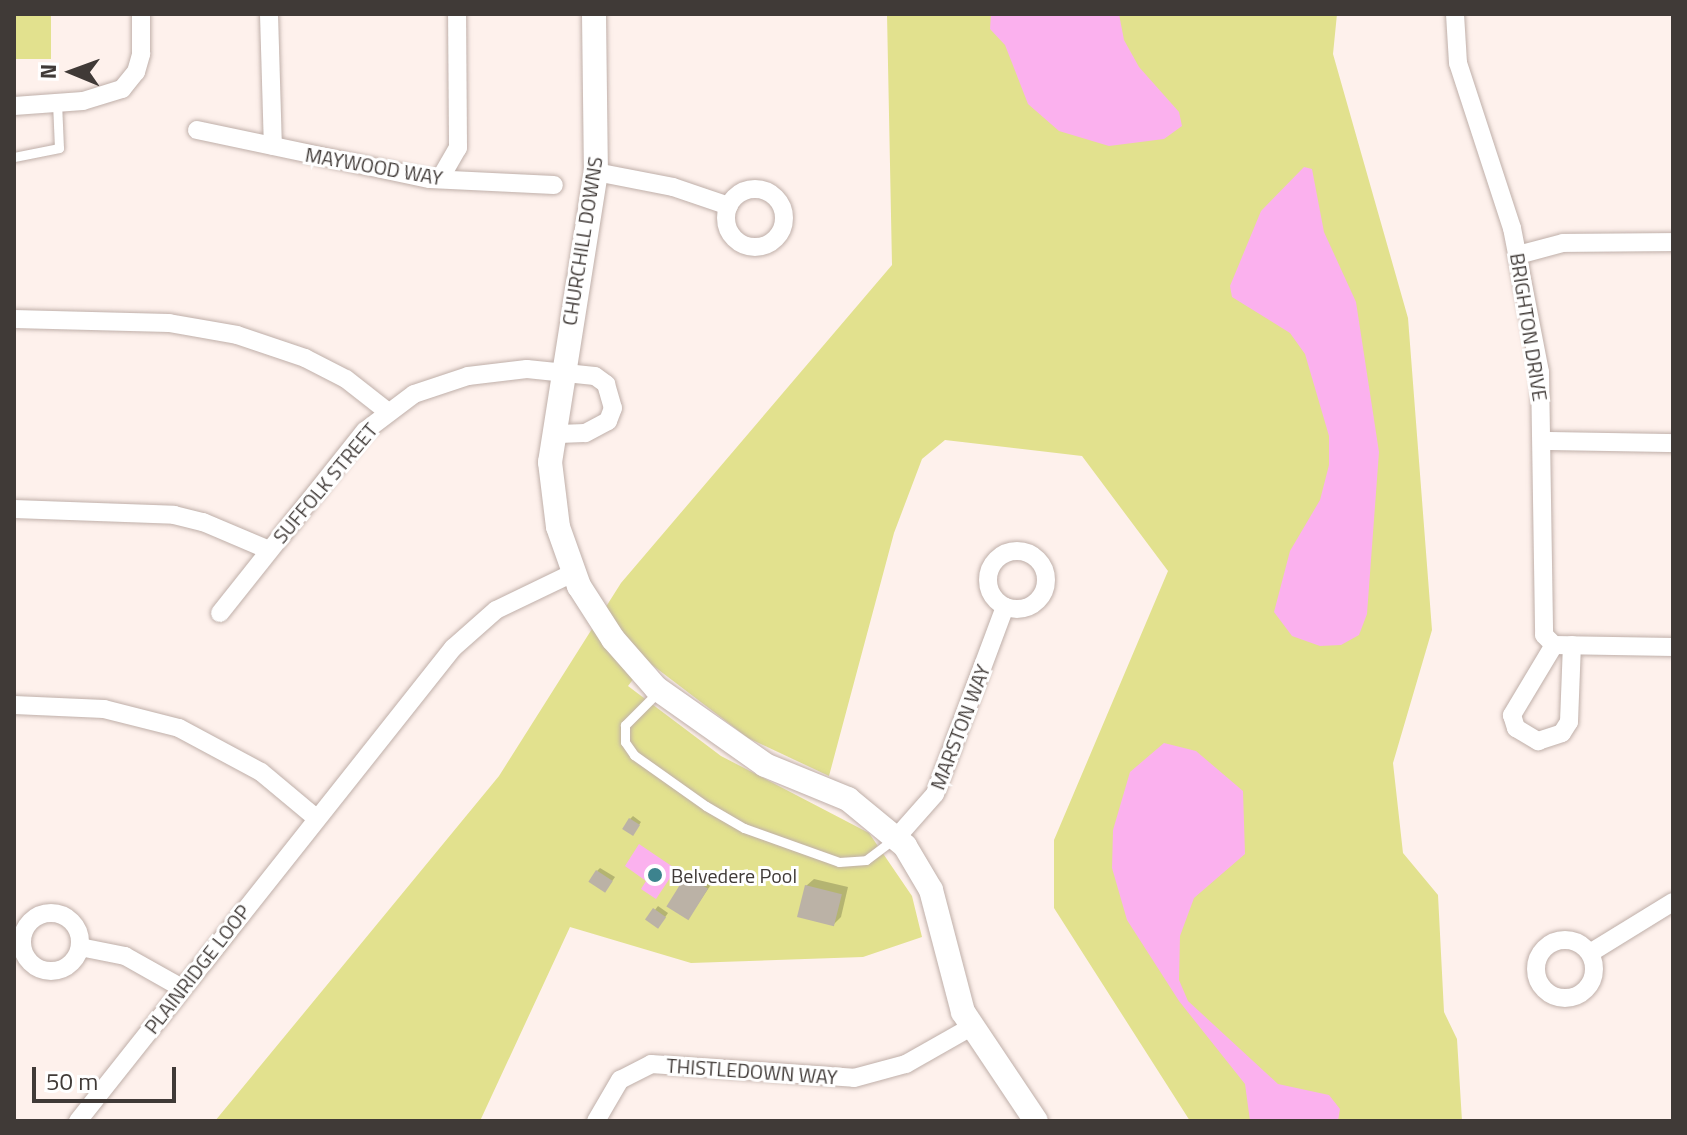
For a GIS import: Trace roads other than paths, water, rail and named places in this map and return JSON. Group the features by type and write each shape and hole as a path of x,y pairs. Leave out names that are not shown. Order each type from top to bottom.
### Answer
{"street":[{"path":"14,106 106,97 122,89 136,72 141,54 141,14"},
{"path":"269,14 273,146"},
{"path":"430,179 441,177 458,148 457,14"},
{"name":"CHURCHILL DOWNS","path":"594,14 596,172 552,434 553,495 573,573 613,639 659,690 765,765 848,799 897,837 919,864 931,890 955,988 971,1027 1036,1121"},
{"name":"BRIGHTON DRIVE","path":"1455,14 1458,63 1518,255 1540,372 1544,441 1544,635 1563,645"},
{"name":"MAYWOOD WAY","path":"197,130 430,179 554,185"},
{"path":"596,172 660,184 729,206"},
{"path":"1518,255 1563,243 1673,242"},
{"path":"14,319 169,323 237,335 305,358 346,379 387,411"},
{"path":"552,434 598,429 613,408 606,384 595,376 561,372"},
{"name":"SUFFOLK STREET","path":"220,613 332,469 387,411 414,394 468,376 561,372"},
{"path":"1544,441 1673,443"},
{"name":"SUFFOLK STREET","path":"14,509 174,515 203,522 269,550"},
{"name":"PLAINRIDGE LOOP","path":"78,1121 316,818 471,628 520,596 573,573"},
{"name":"MARSTON WAY","path":"897,837 935,794 1005,607"},
{"path":"1563,645 1673,647"},
{"name":"BRIGHTON DRIVE","path":"1563,645 1569,722 1551,740 1538,741 1525,737 1512,715 1563,645"},
{"path":"14,705 104,709 179,728 261,772 316,818"},
{"path":"1590,953 1673,902"},
{"path":"80,947 125,956 182,988"},
{"name":"THISTLEDOWN WAY","path":"596,1121 620,1080 651,1064 854,1078 906,1064 971,1027"}],"lane":[{"path":"14,157 59,148 57,103"},
{"path":"659,690 625,725 625,742 634,755 706,806 744,828 839,862 866,860 897,837"}],"place":[{"name":"Belvedere Pool","path":"655,875"}]}
